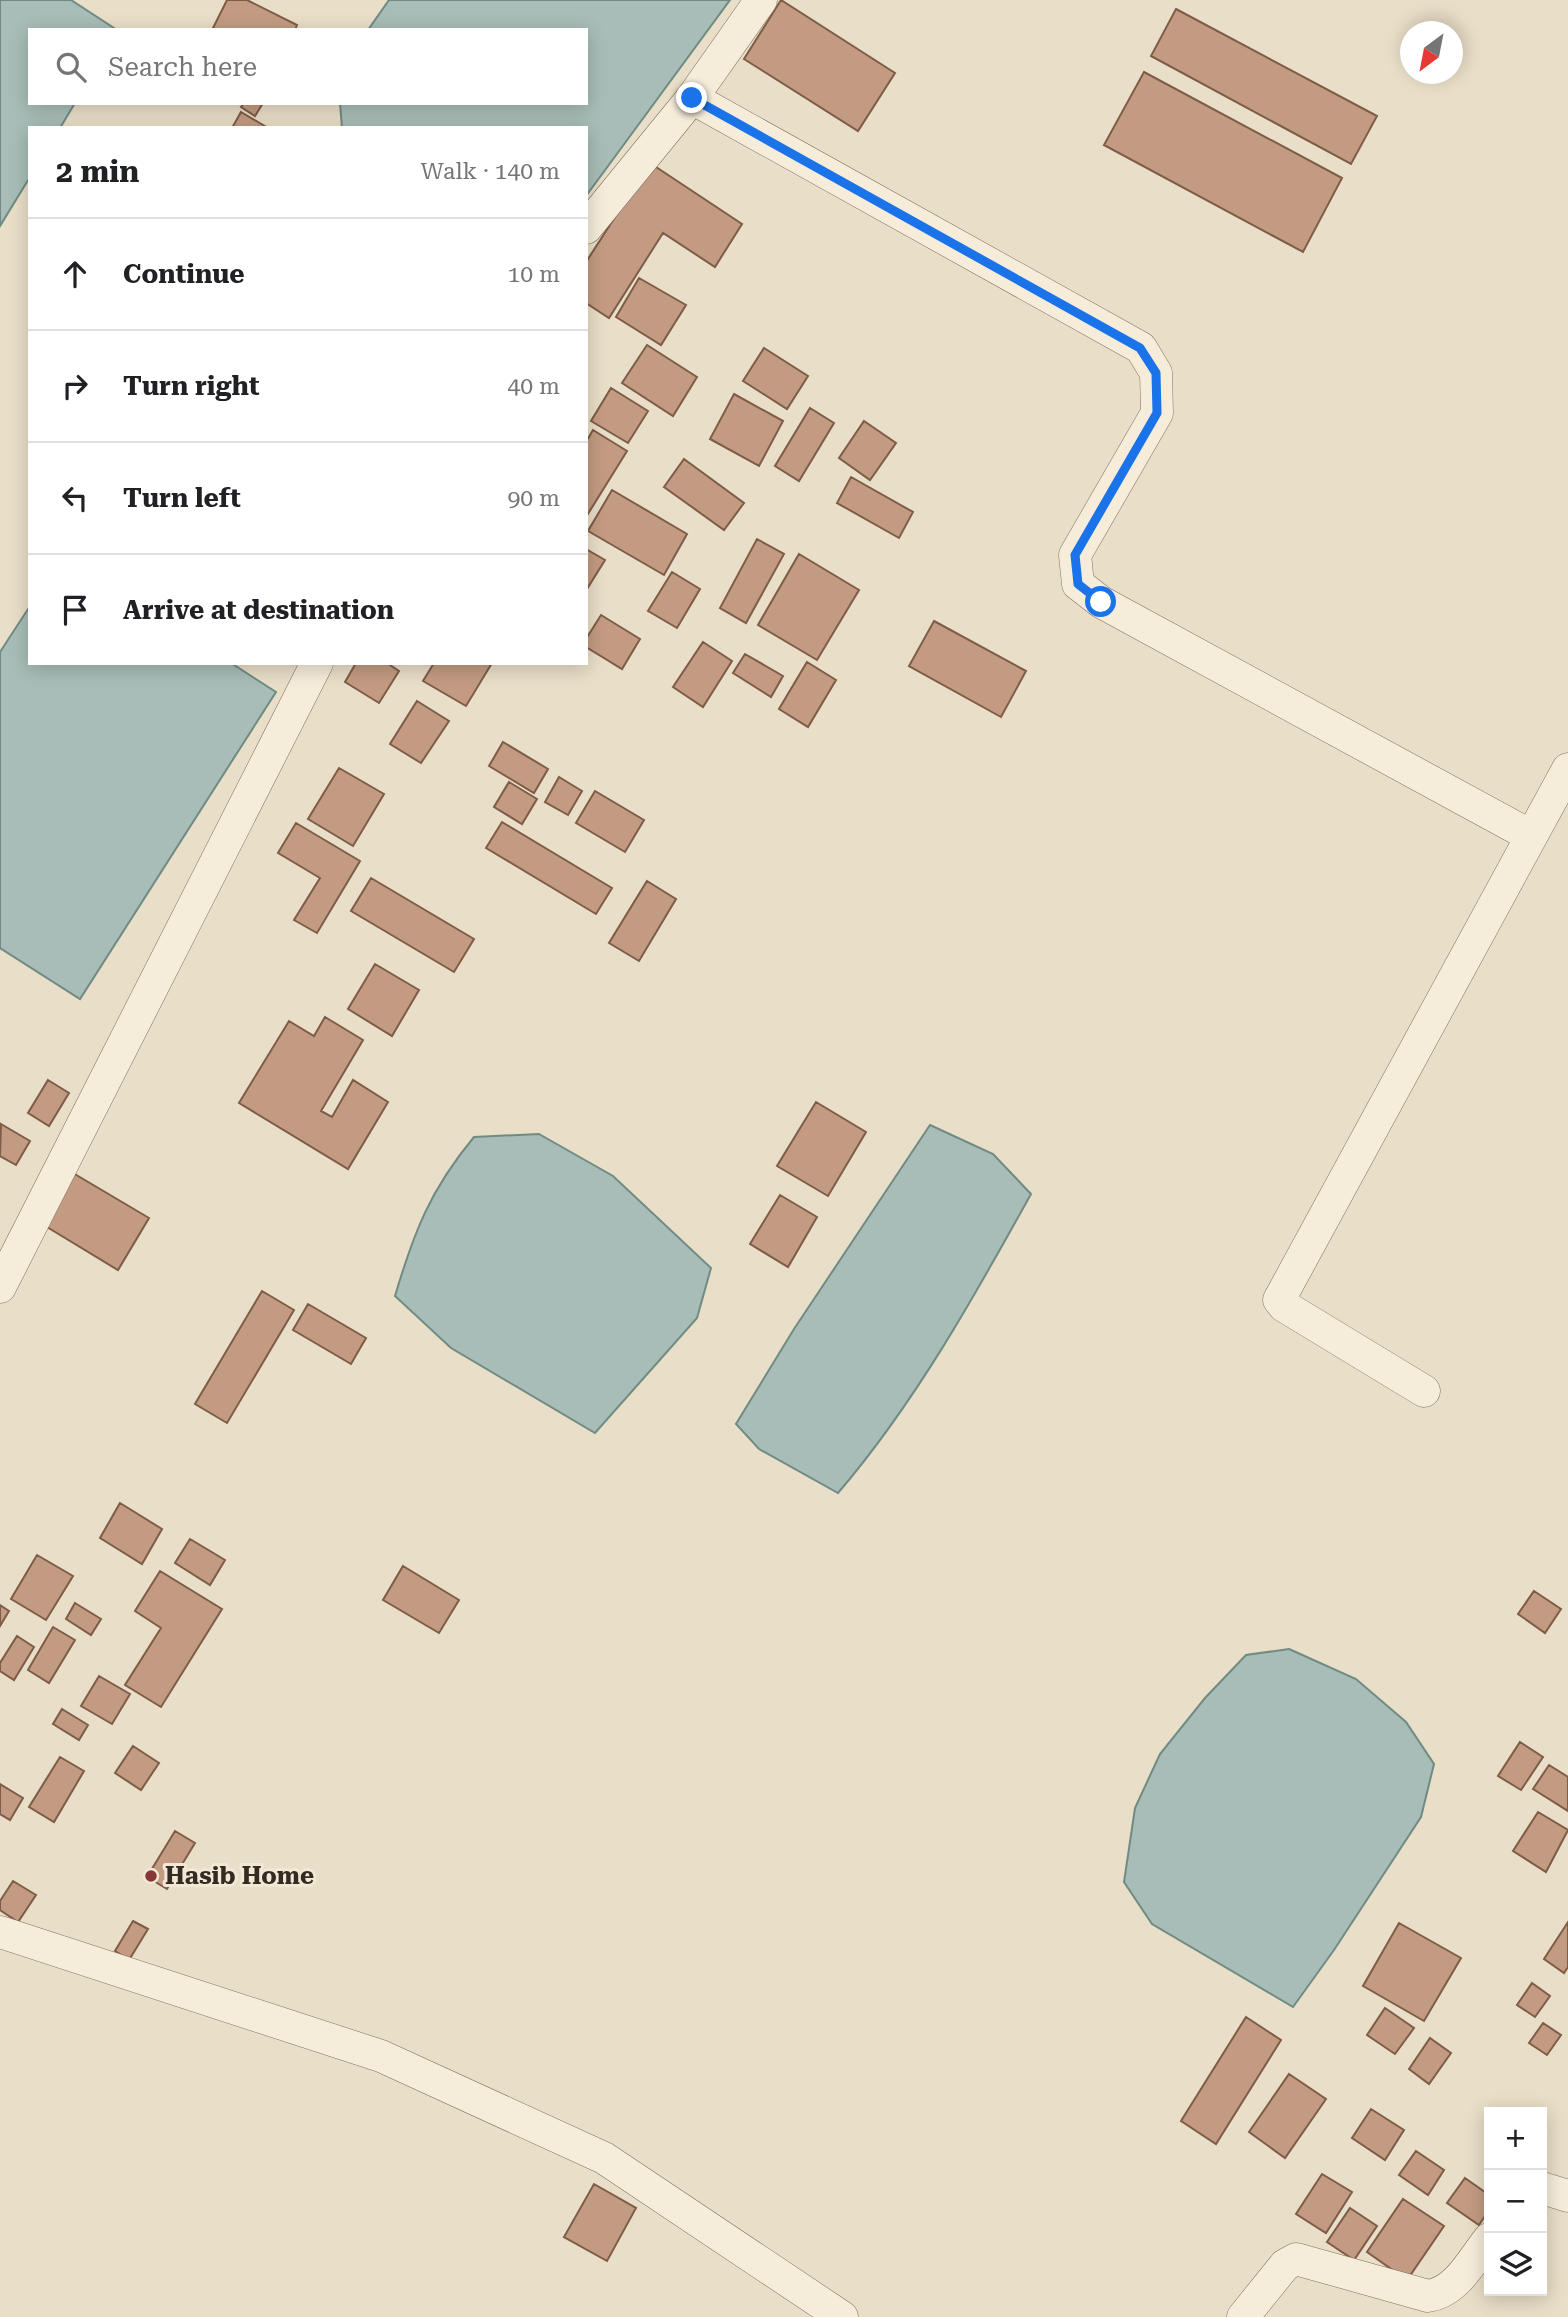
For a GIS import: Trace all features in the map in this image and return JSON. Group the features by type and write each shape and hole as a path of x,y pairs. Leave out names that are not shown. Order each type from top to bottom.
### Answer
{"street":[{"path":"588,226 692,98 761,0"},
{"path":"692,98 1140,348 1156,373 1157,413 1075,555 1078,584 1114,609 1531,836"},
{"path":"0,1287 316,665"},
{"path":"1424,1391 1284,1307 1279,1300 1568,769"},
{"path":"0,1932 380,2056 604,2158 842,2317"},
{"path":"1547,2190 1568,2196"},
{"path":"1243,2317 1285,2265 1296,2259 1429,2297 1442,2294 1452,2287 1484,2245"}],"water":[{"path":"0,0 71,0 114,28 28,28 28,105 74,105 61,126 28,126 28,180 0,226"},
{"path":"389,0 730,0 588,193 588,126 342,126 340,105 588,105 588,28 369,28"},
{"path":"28,609 28,665 234,665 276,692 80,999 0,948 0,652"},
{"path":"930,1125 993,1154 1031,1194 918,1386 893,1423 838,1493 759,1449 736,1424 794,1329"},
{"path":"539,1134 613,1176 711,1268 697,1318 595,1433 451,1348 395,1296 425,1212 446,1175 474,1137"},
{"path":"1289,1649 1356,1679 1406,1722 1434,1764 1421,1817 1334,1950 1293,2007 1152,1924 1124,1882 1135,1808 1160,1754 1205,1698 1246,1655"}],"building":[{"path":"227,0 247,0 297,25 296,28 213,28"},
{"path":"781,0 895,73 858,131 744,59"},
{"path":"1176,9 1377,116 1351,164 1151,56"},
{"path":"1144,72 1342,178 1303,252 1104,145"},
{"path":"242,105 262,105 255,116 241,107"},
{"path":"241,112 265,126 233,126"},
{"path":"650,163 742,224 715,267 663,233 609,318 588,304 588,259"},
{"path":"639,278 686,305 661,345 616,317"},
{"path":"647,345 697,377 673,416 622,383"},
{"path":"764,348 808,376 787,409 743,381"},
{"path":"611,388 648,411 628,443 591,421"},
{"path":"734,394 783,421 759,466 710,439"},
{"path":"810,408 834,423 799,481 775,466"},
{"path":"864,421 896,443 870,480 839,458"},
{"path":"593,430 627,451 588,514 588,439"},
{"path":"684,459 744,503 724,530 664,487"},
{"path":"851,477 913,512 899,538 837,503"},
{"path":"612,490 687,534 664,575 588,531"},
{"path":"757,539 784,554 746,623 720,608"},
{"path":"588,550 605,560 588,587"},
{"path":"799,554 859,590 817,660 758,625"},
{"path":"672,572 700,589 677,628 648,611"},
{"path":"601,615 640,639 622,669 588,648 588,636"},
{"path":"934,621 1026,671 1001,717 909,666"},
{"path":"703,642 732,661 703,707 673,687"},
{"path":"745,654 783,676 771,697 733,673"},
{"path":"807,662 836,680 808,727 779,709"},
{"path":"355,665 390,665 399,671 379,703 345,682"},
{"path":"433,665 491,665 466,706 423,681"},
{"path":"417,701 449,721 421,763 390,744"},
{"path":"503,742 548,769 534,793 489,766"},
{"path":"339,768 384,794 353,846 308,819"},
{"path":"559,777 582,791 568,815 545,802"},
{"path":"509,782 537,799 522,824 494,807"},
{"path":"595,791 644,820 625,852 576,823"},
{"path":"502,822 612,888 596,914 486,848"},
{"path":"296,823 360,861 317,933 294,920 320,878 278,853"},
{"path":"371,878 474,939 454,972 351,911"},
{"path":"647,881 676,899 639,961 609,943"},
{"path":"375,964 419,990 392,1036 348,1009"},
{"path":"325,1017 363,1040 321,1111 332,1117 353,1080 388,1102 348,1169 239,1103 289,1021 314,1036"},
{"path":"48,1080 69,1093 49,1126 28,1113"},
{"path":"816,1102 866,1132 828,1196 777,1166"},
{"path":"1,1124 30,1141 16,1165 0,1156"},
{"path":"73,1173 149,1218 118,1270 42,1224"},
{"path":"780,1195 817,1217 788,1267 750,1244"},
{"path":"262,1291 294,1310 227,1423 195,1404"},
{"path":"308,1304 366,1338 351,1364 293,1330"},
{"path":"120,1503 162,1529 142,1564 100,1538"},
{"path":"190,1539 225,1560 210,1585 175,1563"},
{"path":"37,1555 73,1576 46,1620 11,1599"},
{"path":"403,1566 459,1600 439,1633 383,1600"},
{"path":"160,1571 222,1609 161,1707 125,1685 161,1628 135,1611"},
{"path":"1534,1591 1561,1609 1545,1633 1518,1614"},
{"path":"75,1603 101,1619 91,1635 66,1619"},
{"path":"0,1605 9,1611 0,1626"},
{"path":"53,1627 75,1640 49,1683 28,1670"},
{"path":"17,1636 34,1647 14,1680 0,1671 0,1663"},
{"path":"99,1676 130,1694 112,1724 81,1706"},
{"path":"62,1709 88,1725 79,1740 53,1724"},
{"path":"1520,1742 1543,1757 1521,1790 1498,1776"},
{"path":"133,1746 159,1763 141,1790 115,1773"},
{"path":"60,1757 84,1771 54,1822 29,1807"},
{"path":"1549,1765 1568,1777 1568,1811 1533,1789"},
{"path":"0,1784 23,1798 10,1820 0,1814"},
{"path":"1538,1812 1568,1830 1546,1872 1513,1851"},
{"path":"175,1831 195,1843 167,1889 147,1877"},
{"path":"13,1881 36,1895 18,1922 0,1910 0,1901"},
{"path":"133,1921 148,1929 129,1960 115,1951"},
{"path":"1568,1922 1568,1967 1564,1973 1544,1959"},
{"path":"1399,1923 1461,1958 1424,2021 1363,1986"},
{"path":"1532,1983 1550,1996 1535,2017 1517,2005"},
{"path":"1385,2008 1414,2028 1395,2054 1367,2035"},
{"path":"1246,2017 1281,2040 1216,2144 1181,2121"},
{"path":"1543,2023 1561,2035 1547,2055 1529,2043"},
{"path":"1430,2038 1451,2053 1429,2084 1409,2069"},
{"path":"1289,2074 1326,2099 1285,2158 1249,2132"},
{"path":"1371,2109 1404,2130 1385,2160 1352,2138"},
{"path":"1416,2151 1444,2170 1428,2195 1399,2175"},
{"path":"1322,2174 1352,2192 1326,2233 1296,2214"},
{"path":"1465,2178 1484,2191 1484,2218 1479,2225 1447,2203"},
{"path":"594,2184 636,2208 607,2261 564,2237"},
{"path":"1403,2199 1444,2226 1407,2280 1367,2252"},
{"path":"1350,2208 1377,2226 1354,2260 1327,2242"}],"place":[{"name":"Hasib Home","path":"151,1876"}],"route":[{"path":"692,98 1140,348 1156,373 1157,413 1075,555 1078,584 1101,602"}]}
